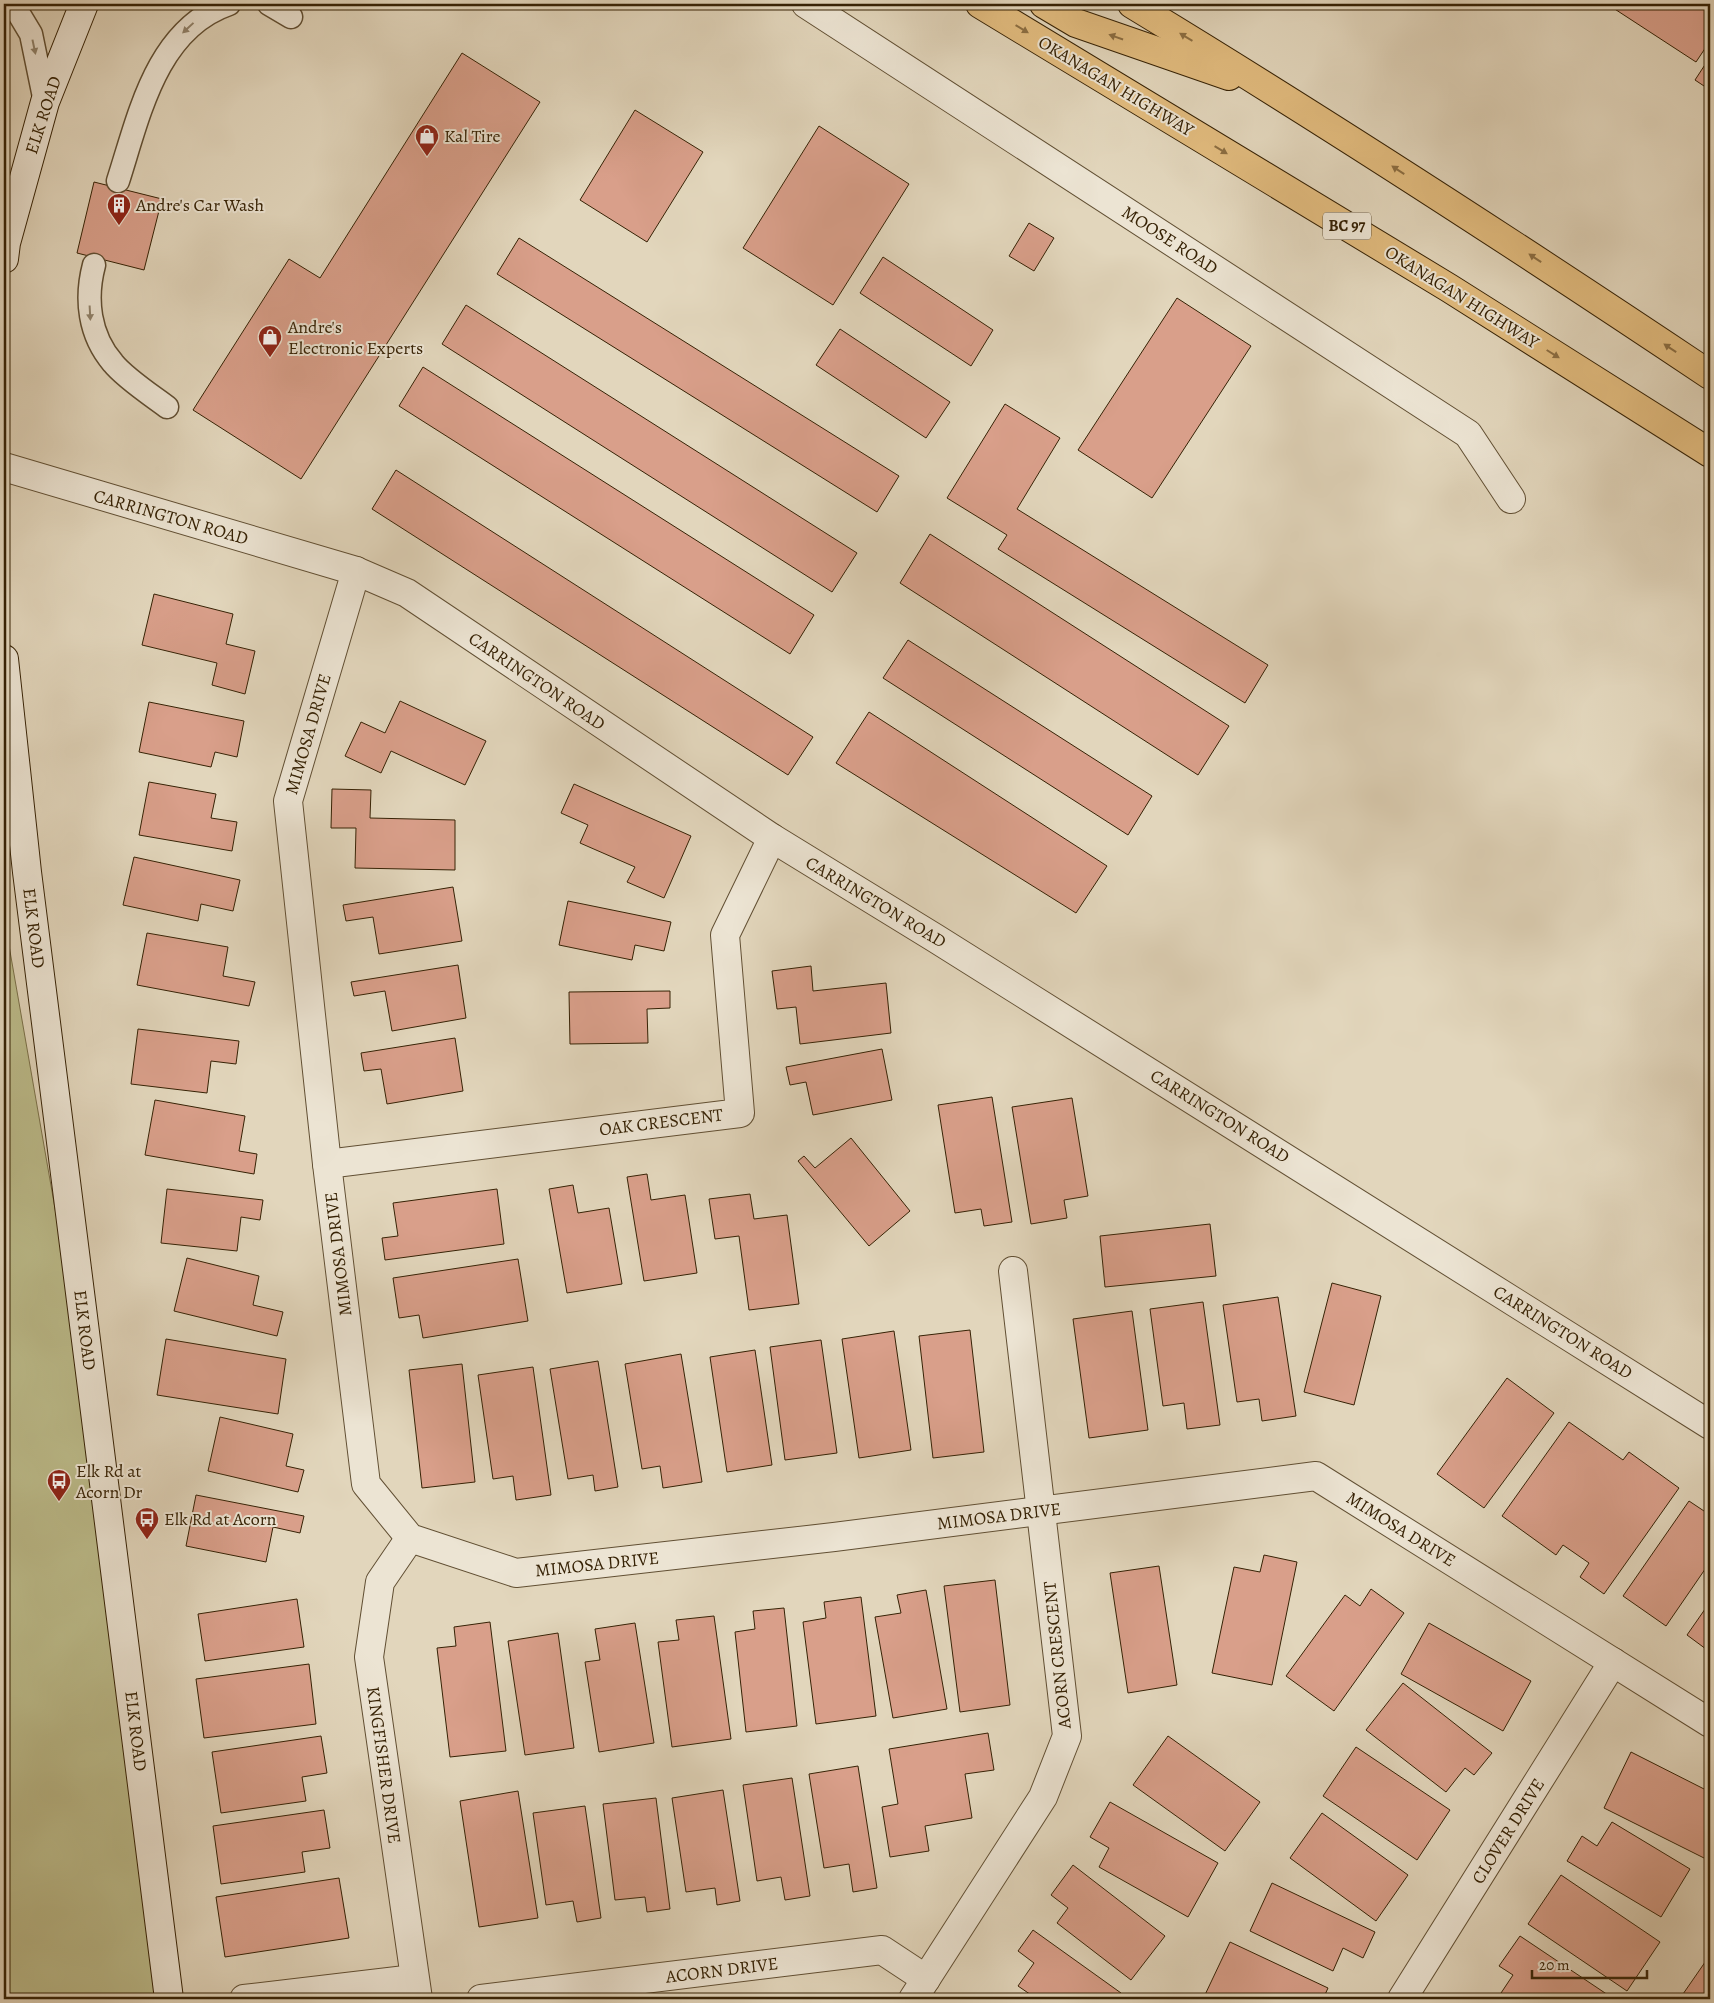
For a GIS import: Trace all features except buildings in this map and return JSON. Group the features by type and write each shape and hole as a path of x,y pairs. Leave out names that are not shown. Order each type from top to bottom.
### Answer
{"highway":[{"name":"OKANAGAN HIGHWAY","path":"980,4 1440,283 1710,453"},
{"path":"1044,4 1076,24 1278,93"},
{"path":"1132,4 1278,93 1517,246 1710,375"}],"street":[{"name":"ELK ROAD","path":"4,259 6,243 45,102 84,4"},
{"name":"MOOSE ROAD","path":"806,4 1468,434 1511,499"},
{"name":"CARRINGTON ROAD","path":"4,467 356,571 407,594 772,838 944,943 1710,1425"},
{"name":"MIMOSA DRIVE","path":"356,571 288,801 327,1164 366,1484 410,1538 516,1573 1316,1476 1710,1723"},
{"name":"ELK ROAD","path":"4,660 27,872 170,1999"},
{"name":"OAK CRESCENT","path":"327,1164 740,1112 725,935 772,838"},
{"name":"ACORN CRESCENT","path":"920,1989 1043,1797 1067,1736 1013,1271"},
{"name":"KINGFISHER DRIVE","path":"410,1538 380,1582 369,1657 416,1989"},
{"name":"CLOVER DRIVE","path":"1402,1999 1613,1662"},
{"name":"ACORN DRIVE","path":"481,1999 882,1950 920,1989"},
{"path":"244,1999 416,1989"}],"lane":[{"path":"13,4 31,34 45,102"},
{"path":"118,182 153,80 174,43 188,28 210,10 229,4"},
{"path":"269,4 291,17"},
{"path":"94,264 89,285 91,325 112,363 167,408"}],"green space":[{"path":"4,917 148,1740 171,1999 4,1999"}],"place":[{"name":"Kal Tire","path":"427,157"},
{"name":"Andre's Car Wash","path":"119,226"},
{"name":"Andre's Electronic Experts","path":"270,358"},
{"name":"Elk Rd at Acorn Dr","path":"59,1502"},
{"name":"Elk Rd at Acorn","path":"147,1540"}]}
